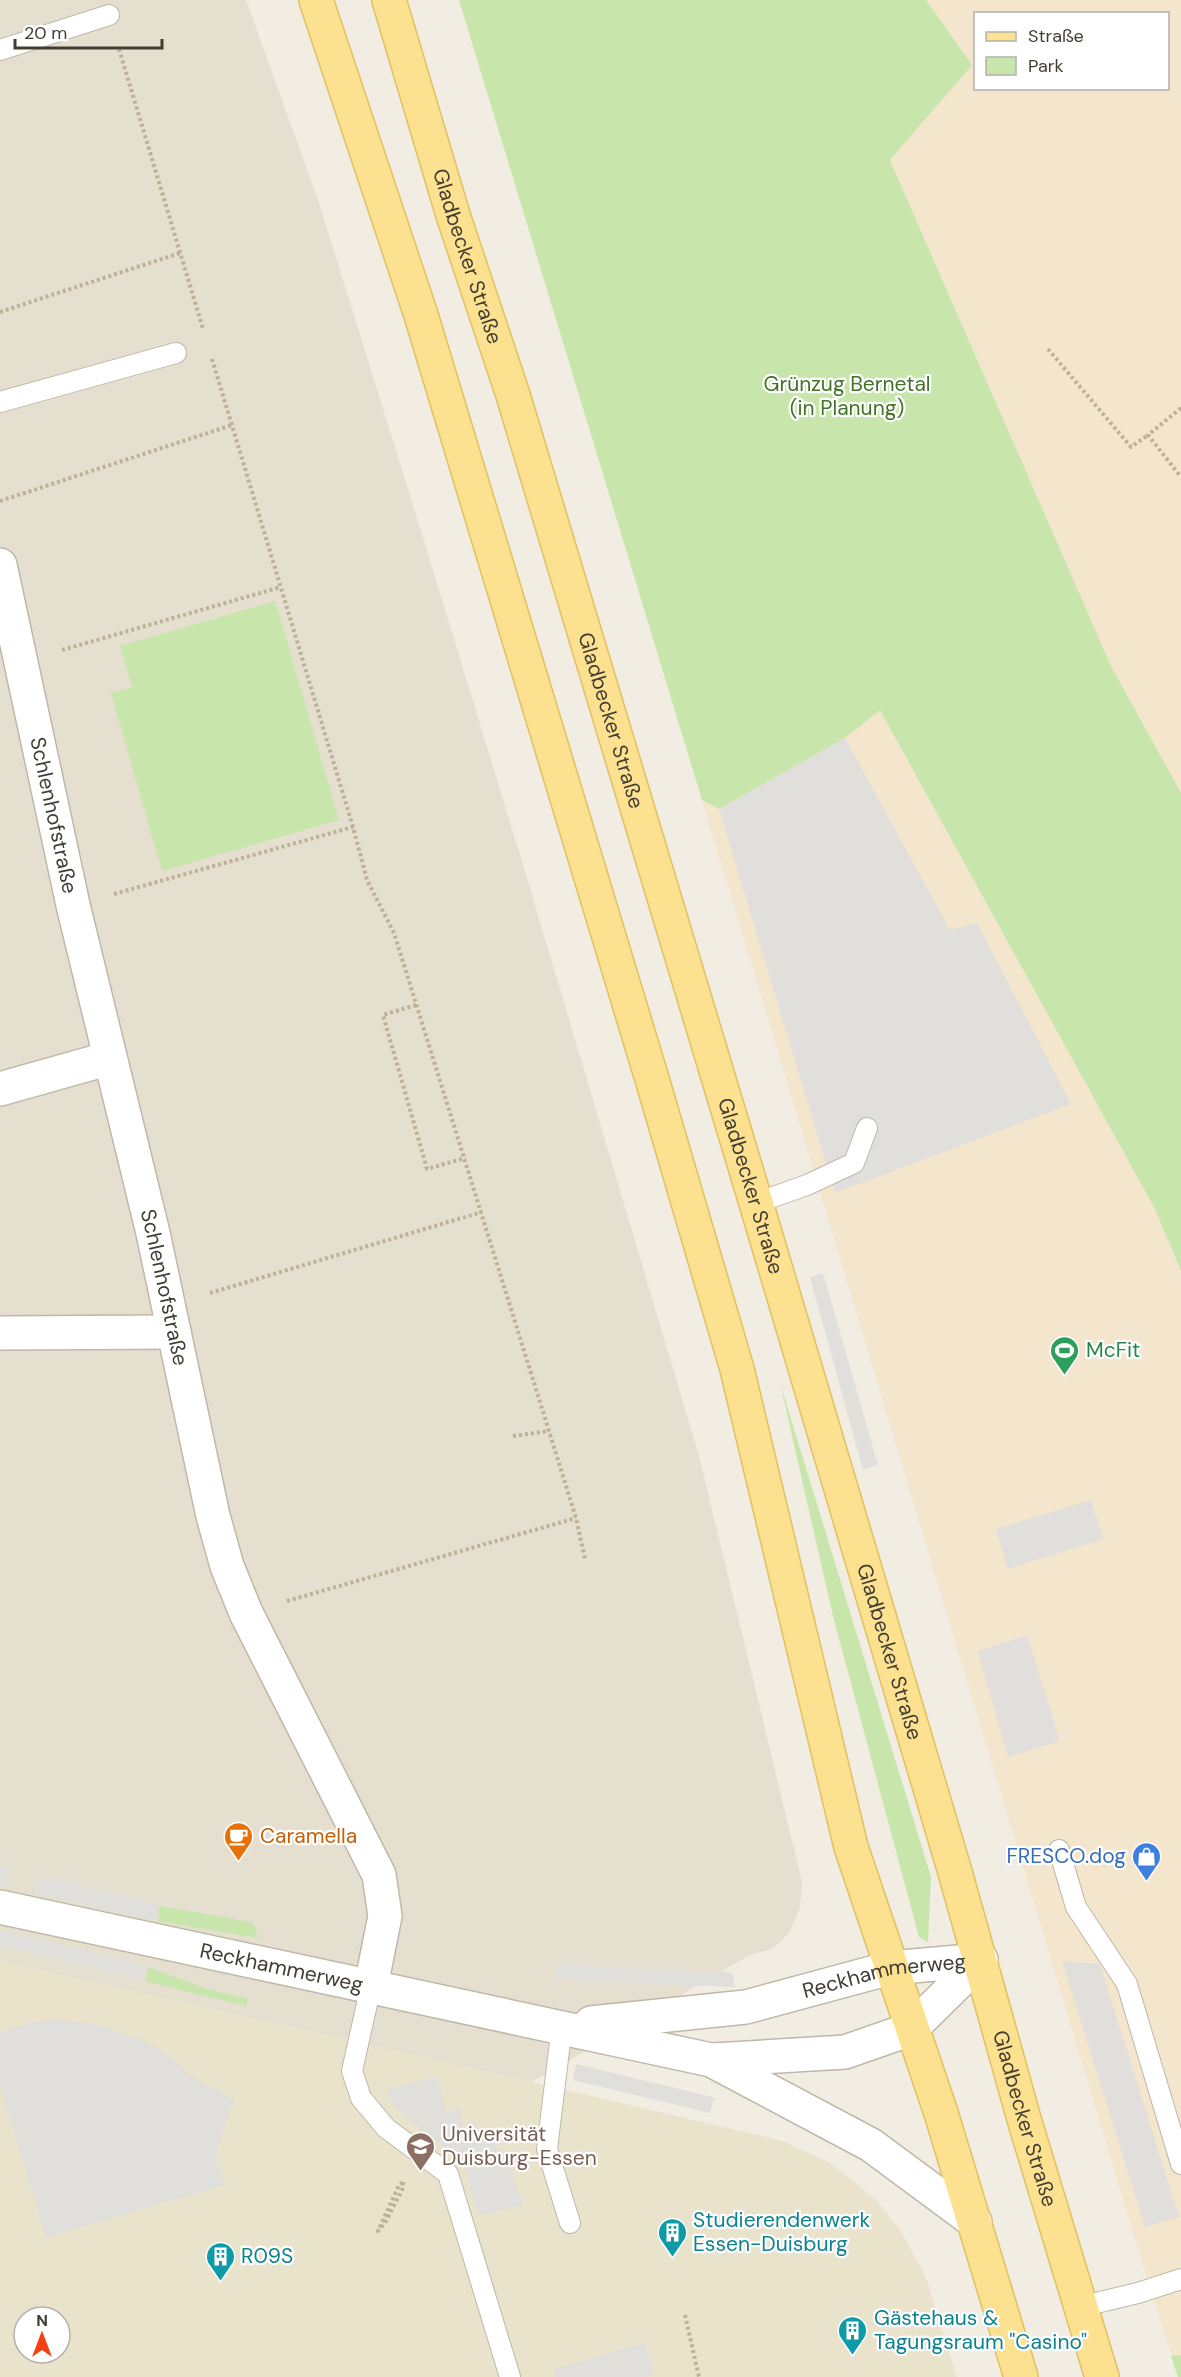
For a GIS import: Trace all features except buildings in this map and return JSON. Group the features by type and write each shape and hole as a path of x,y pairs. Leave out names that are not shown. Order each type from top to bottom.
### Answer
{"main road":[{"path":"316,0 420,315 652,1079 737,1369 851,1847 890,1968 941,2113 1021,2377"},
{"name":"Gladbecker Straße","path":"389,0 453,215 513,395 756,1203 981,1960 1024,2119 1079,2307 1102,2377"}],"street":[{"name":"Schlenhofstraße","path":"0,565 73,905 125,1111 213,1516 226,1566 246,1613 379,1875 385,1917 371,1986"},
{"path":"0,1089 110,1058"},
{"path":"0,1333 171,1319"},
{"name":"Reckhammerweg","path":"0,1907 562,2026 711,2060 872,2145 975,2222"},
{"name":"Reckhammerweg","path":"562,2026 746,2007 890,1968 981,1960"},
{"name":"Reckhammerweg","path":"711,2060 845,2052 911,2029 981,1960"}],"lane":[{"path":"0,50 109,15"},
{"path":"0,402 176,353"},
{"path":"756,1203 807,1185 854,1164 867,1128"},
{"path":"1059,1850 1076,1907 1126,1984 1181,2164"},
{"path":"371,1986 352,2070 362,2098 386,2128 448,2174 510,2377"},
{"path":"562,2026 547,2149 570,2223"},
{"path":"1079,2307 1138,2293 1181,2279"}],"path":[{"path":"109,15 204,333"},
{"path":"0,312 180,253"},
{"path":"1048,349 1131,447 1181,408"},
{"path":"211,355 367,880 394,933 576,1518 585,1559"},
{"path":"0,501 232,425"},
{"path":"1148,435 1181,477"},
{"path":"21,662 280,586"},
{"path":"73,905 353,827"},
{"path":"416,1005 383,1015 427,1169 465,1158"},
{"path":"171,1319 482,1212"},
{"path":"513,1437 549,1431"},
{"path":"246,1613 576,1518"},
{"path":"401,2187 385,2223 378,2231 401,2187"},
{"path":"685,2315 699,2377"}],"shaded area":[{"path":"0,0 246,0 318,200 413,505 699,1456 802,1882 800,1908 789,1933 774,1948 748,1956 532,2082 0,1962"},
{"path":"926,0 1181,0 1181,793 1111,666 890,159 972,65"},
{"path":"880,710 1155,1209 1181,1271 1181,2377 1178,2377 1132,2229 702,800 720,809 844,738"},
{"path":"845,738 950,930 977,923 1071,1104 835,1193 719,809"},
{"path":"823,1273 878,1465 863,1470 810,1277"},
{"path":"1091,1500 1103,1539 1008,1569 996,1529"},
{"path":"1027,1635 1060,1741 1008,1757 978,1651"},
{"path":"0,1867 9,1868 6,1887 0,1886"},
{"path":"39,1876 158,1904 156,1921 37,1894"},
{"path":"0,1931 129,1960 145,1966 143,1979 0,1945"},
{"name":"Universität Duisburg-Essen","path":"0,1961 783,2141 830,2163 852,2180 877,2201 902,2233 926,2278 957,2377 0,2377"},
{"path":"1062,1961 1100,1964 1179,2217 1145,2227"},
{"path":"560,1965 728,1972 733,1975 735,1987 563,1980 549,1984 554,1978 556,1967"},
{"path":"60,2019 105,2027 142,2040 156,2047 194,2078 234,2100 215,2157 224,2185 46,2238 0,2086 0,2031 43,2020"},
{"path":"576,2064 716,2098 710,2113 573,2080"},
{"path":"437,2076 447,2112 459,2109 464,2127 476,2123 482,2141 494,2138 499,2156 507,2153 522,2205 480,2216 463,2163 393,2106 387,2089"},
{"path":"644,2343 655,2374 646,2377 556,2377 553,2369"}],"green space":[{"name":"Grünzug Bernetal (in Planung)","path":"459,0 926,0 972,65 890,160 1111,666 1181,793 1181,1271 1155,1209 880,710 845,738 719,809 702,800"},
{"path":"275,601 339,820 162,871 111,693 132,687 120,646"},
{"path":"780,1383 931,1877 928,1942 919,1937 833,1616"},
{"path":"160,1906 251,1922 258,1938 158,1921"},
{"path":"148,1967 210,1990 248,1999 246,2006 145,1981"},
{"path":"1181,2355 1181,2377 1178,2377 1171,2356"}],"place":[{"name":"McFit","path":"1065,1376"},
{"name":"Caramella","path":"239,1862"},
{"name":"FRESCO.dog","path":"1147,1882"},
{"name":"Universität Duisburg-Essen","path":"421,2172"},
{"name":"Studierendenwerk Essen-Duisburg","path":"672,2258"},
{"name":"R09S","path":"220,2282"},
{"name":"Gästehaus & Tagungsraum \"Casino\"","path":"853,2356"}]}
